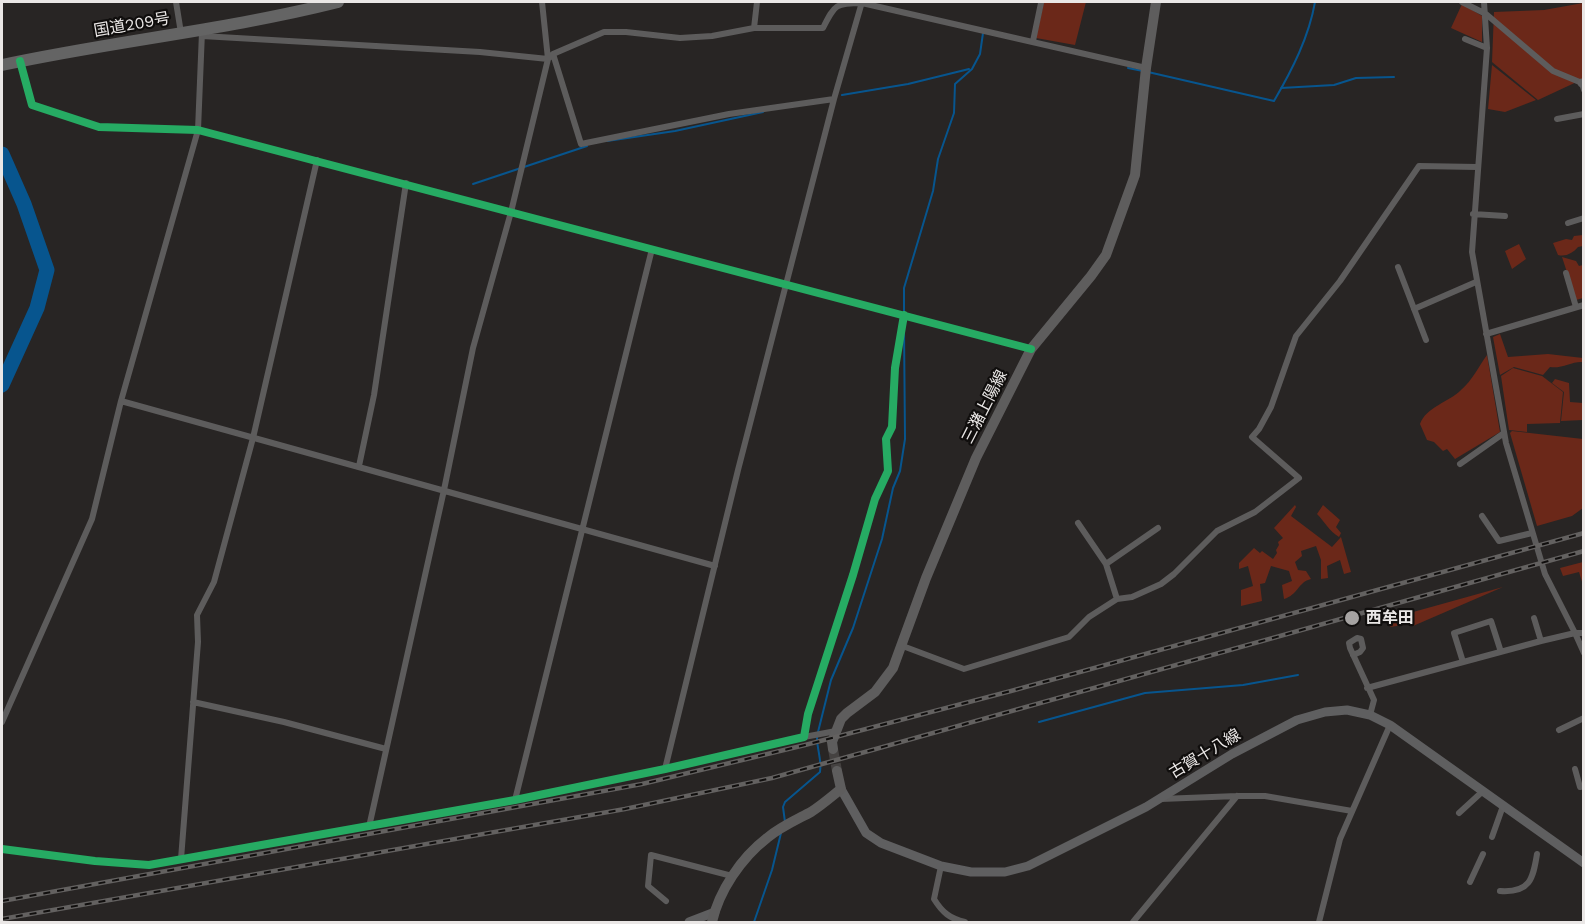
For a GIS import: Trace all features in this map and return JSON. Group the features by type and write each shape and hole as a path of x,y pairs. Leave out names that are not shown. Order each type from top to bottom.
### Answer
{"highway":[{"name":"国道209号","path":"2,65 182,33 202,32 338,2"}],"main road":[{"name":"三潴上陽線","path":"833,749 832,742 836,731 847,713 875,692 893,668 900,645 976,458 1031,349 1106,255 1135,175 1146,68 1156,2"},
{"name":"古賀十八線","path":"841,789 866,833 881,843 941,866 971,872 1005,872 1028,866 1160,799 1232,754 1297,720 1325,712 1347,710 1370,715 1390,725 1503,806 1583,858"},
{"path":"689,922 714,917 732,876 766,838 813,811 841,789 837,771"}],"street":[{"path":"176,2 182,33"},
{"path":"542,2 551,56 581,144 729,114 834,99"},
{"path":"754,28 757,2"},
{"path":"665,769 786,284 862,2"},
{"path":"2,722 92,519 122,401 198,130 202,32 551,56 604,32 680,38 712,36 754,28 823,28 832,9 844,3 862,2 1146,68"},
{"path":"1462,2 1486,14 1553,71 1583,85"},
{"path":"1484,2 1487,48 1473,214 1472,252 1476,282 1504,433 1532,533 1545,574 1584,653"},
{"path":"1032,41 1041,3"},
{"path":"1465,39 1487,48"},
{"path":"369,827 473,348 551,56"},
{"path":"20,61 32,105 99,127 198,130 1031,349"},
{"path":"1557,119 1584,114"},
{"path":"181,859 198,642 197,615 214,582 253,438 317,160"},
{"path":"900,645 964,669 1069,638 1089,616 1117,599 1132,597 1161,584 1217,531 1255,512 1299,478 1252,437 1259,429 1276,397 1280,378 1296,336 1340,281 1419,166 1477,166"},
{"path":"359,466 374,395 406,183"},
{"path":"1473,214 1505,216"},
{"path":"1568,223 1584,218"},
{"path":"515,800 652,249"},
{"path":"1398,267 1426,340"},
{"path":"1566,273 1576,307"},
{"path":"1414,309 1476,282"},
{"path":"1486,334 1584,305"},
{"path":"804,737 808,714 854,575 875,499 888,471 886,439 892,427 895,368 904,315"},
{"path":"122,401 715,566"},
{"path":"1460,464 1504,433"},
{"path":"1482,516 1499,541 1532,533"},
{"path":"1078,523 1106,564 1117,599"},
{"path":"1106,564 1158,528"},
{"path":"1534,618 1540,641"},
{"path":"1463,662 1454,633 1491,621 1501,652"},
{"path":"1367,688 1540,641 1584,633"},
{"path":"1353,655 1374,700 1370,715"},
{"path":"193,702 284,722 386,749"},
{"path":"1559,730 1584,718"},
{"path":"1319,922 1340,839 1390,725"},
{"path":"2,849 95,861 149,865 515,800 836,731"},
{"path":"1575,769 1580,787 1584,786"},
{"path":"1459,813 1483,791"},
{"path":"1133,922 1237,796"},
{"path":"1160,799 1265,796 1352,811"},
{"path":"1492,837 1503,806"},
{"path":"1470,882 1483,854"},
{"path":"1500,891 1519,890 1530,881 1534,875 1537,854"},
{"path":"666,901 648,886 651,855 732,876"},
{"path":"941,866 934,899 941,910 954,920 965,922"}],"shaded area":[{"path":"1044,2 1086,2 1075,45 1036,38"},
{"path":"1583,3 1583,79 1538,100 1492,62 1494,12 1544,10"},
{"path":"1462,4 1482,16 1482,42 1451,28"},
{"path":"1492,65 1536,100 1505,112 1488,109"},
{"path":"1583,235 1583,246 1569,254 1558,255 1553,243 1566,239 1572,240 1574,236"},
{"path":"1519,244 1526,259 1512,269 1505,251"},
{"path":"1562,257 1576,261 1579,266 1583,265 1583,298 1576,300"},
{"path":"1500,334 1508,357 1548,354 1583,358 1583,362 1550,367 1543,375 1514,367 1500,375 1493,337"},
{"path":"1487,355 1500,432 1455,459 1447,449 1443,451 1434,442 1427,440 1420,424 1427,413 1465,386"},
{"path":"1513,368 1542,376 1563,392 1560,423 1527,424 1527,432 1509,430 1501,376"},
{"path":"1555,379 1569,383 1570,402 1583,403 1583,420 1561,421 1564,392 1552,383"},
{"path":"1512,431 1583,439 1583,508 1572,516 1537,526 1510,433"},
{"path":"1295,505 1291,516 1332,547 1341,537 1351,572 1344,574 1340,560 1327,566 1328,578 1321,579 1321,560 1316,546 1301,551 1302,556 1295,562 1298,570 1306,571 1311,579 1303,583 1292,595 1284,599 1282,585 1292,581 1289,571 1271,566 1265,583 1260,584 1262,601 1241,606 1241,590 1253,586 1248,566 1239,569 1239,563 1254,548 1273,559 1277,553 1278,542 1283,538 1274,528"},
{"path":"1323,505 1340,520 1336,527 1341,533 1339,537 1317,514"},
{"path":"1583,562 1583,585 1579,572 1563,576 1560,568"},
{"path":"1503,587 1413,626 1411,624 1390,627 1388,619"}],"waterway":[{"path":"1148,72 1274,101 1299,53 1309,28 1315,2"},
{"path":"904,314 904,288 933,191 938,159 954,113 955,84 972,69 980,54 983,33"},
{"path":"1128,68 1143,71"},
{"path":"842,95 908,84 969,69"},
{"path":"1281,88 1334,85 1356,78 1394,77"},
{"path":"607,141 675,131 763,112"},
{"path":"473,184 587,146"},
{"path":"2,154 24,204 47,270 37,308 2,385"},
{"path":"38,258 46,257"},
{"path":"818,732 831,680 853,628 882,539 893,488 900,471 905,439 904,328"},
{"path":"1039,722 1145,693 1243,685 1298,675"},
{"path":"785,822 783,807 785,802 820,772 817,737"},
{"path":"754,922 772,870 781,833"}],"tunnel":[{"path":"833,749 837,771"}],"railway":[{"path":"2,901 642,784 805,745 1011,691 1584,533"},
{"path":"2,919 625,809 772,778 1584,551"}],"cycle path":[{"path":"20,61 32,105 99,127 198,130 1031,349"},
{"path":"2,849 95,861 149,865 515,800 804,737 808,714 875,499 888,471 886,439 892,427 895,368 904,315"}],"place":[{"name":"西牟田","path":"1352,618"}]}
